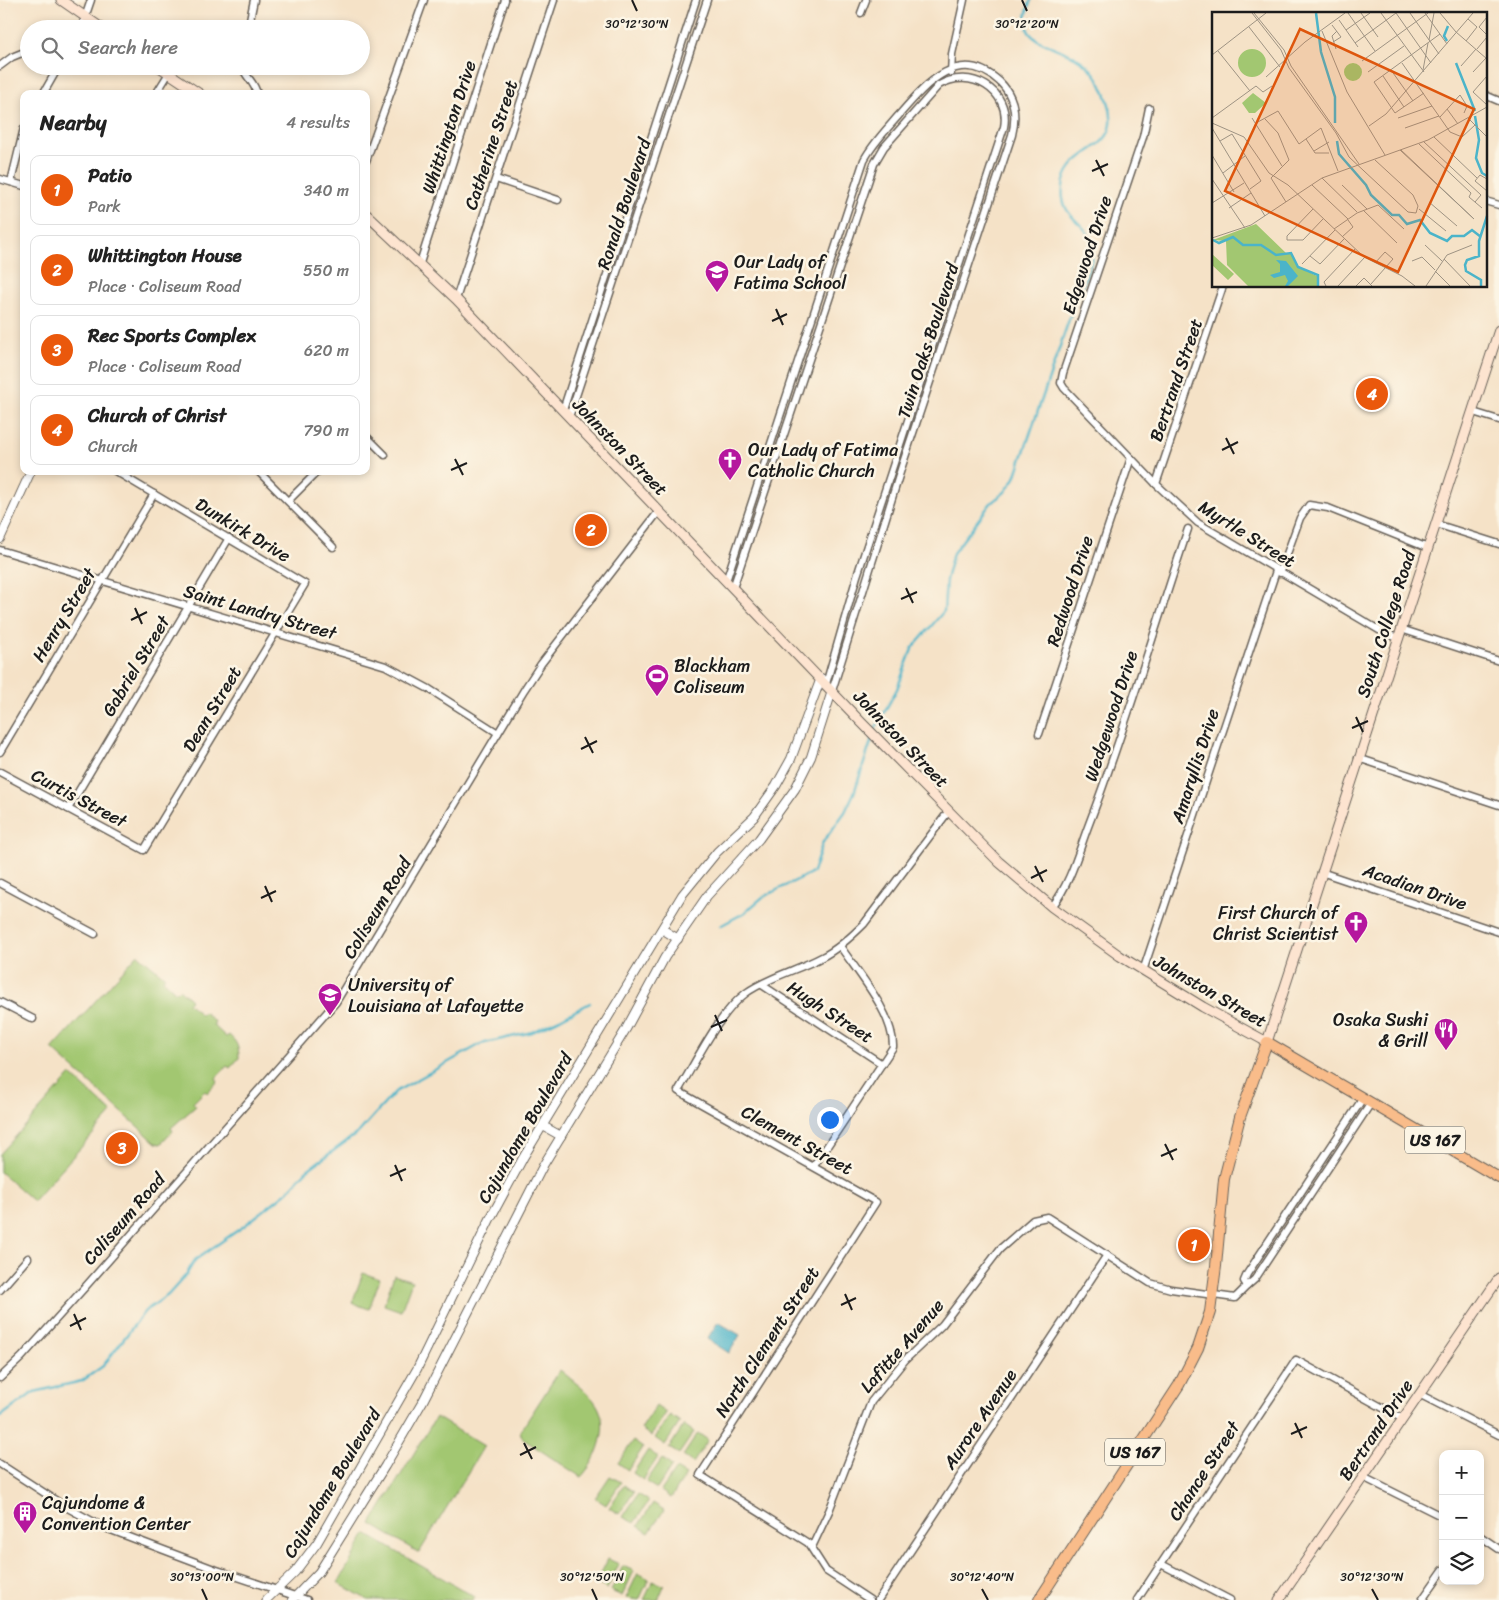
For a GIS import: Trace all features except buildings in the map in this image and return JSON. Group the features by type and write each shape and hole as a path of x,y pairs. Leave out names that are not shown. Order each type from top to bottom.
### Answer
{"main road":[{"path":"61,0 90,20"},
{"path":"172,75 194,90"},
{"name":"Johnston Street","path":"370,218 456,299 861,722 999,862 1052,907 1143,971 1499,1178"},
{"name":"South College Road","path":"1267,1042 1499,330"},
{"name":"US 167","path":"1039,1600 1179,1385 1204,1332 1213,1295 1224,1179 1240,1117 1267,1042"},
{"name":"Bertrand Drive","path":"1279,1600 1499,1278"}],"street":[{"path":"84,20 91,0"},
{"path":"250,20 254,0"},
{"path":"370,150 424,0"},
{"name":"Whittington Drive","path":"420,263 505,0"},
{"name":"Catherine Street","path":"456,299 554,0"},
{"name":"Ronald Boulevard","path":"566,414 599,297 696,0"},
{"name":"Ronald Boulevard","path":"566,414 609,301 707,0"},
{"path":"861,13 866,0"},
{"path":"733,588 874,164 884,146 934,90 951,79 952,54 964,0"},
{"path":"0,66 20,54"},
{"path":"674,66 684,69"},
{"name":"Twin Oaks Boulevard","path":"832,691 902,466 1014,125 1012,101 1004,87 996,80 976,69 950,70"},
{"path":"726,581 864,160 872,146 924,86 939,74 950,70"},
{"path":"45,90 54,75"},
{"path":"158,90 168,75"},
{"path":"246,75 254,84 256,90"},
{"name":"Twin Oaks Boulevard","path":"823,681 1004,127 1004,109 994,91 979,81 962,78 951,79"},
{"path":"1486,95 1499,101"},
{"name":"Edgewood Drive","path":"1061,383 1143,138 1149,108"},
{"path":"12,182 20,146"},
{"path":"0,179 20,185"},
{"path":"496,179 558,200"},
{"path":"637,182 646,185"},
{"path":"1486,201 1499,204"},
{"name":"Bertrand Street","path":"1156,484 1222,288"},
{"path":"599,297 609,301"},
{"name":"Myrtle Street","path":"1061,383 1156,484 1198,522 1278,572 1384,633 1398,638"},
{"path":"1473,412 1499,420"},
{"path":"370,440 385,455"},
{"name":"Redwood Drive","path":"1039,734 1131,458"},
{"path":"0,539 29,475"},
{"name":"Dunkirk Drive","path":"122,475 305,584"},
{"path":"262,475 333,547"},
{"path":"288,502 314,475"},
{"name":"Henry Street","path":"0,752 154,494"},
{"name":"Amaryllis Drive","path":"1143,971 1278,572 1300,518 1309,505 1328,508 1428,548"},
{"name":"Coliseum Road","path":"0,1378 86,1286 336,1002 498,733 542,664 659,511"},
{"path":"1436,524 1499,544"},
{"name":"Wedgewood Drive","path":"1052,907 1062,895 1101,794 1188,529"},
{"name":"Gabriel Street","path":"68,809 229,538"},
{"name":"Saint Landry Street","path":"0,550 386,666 422,685 498,733"},
{"name":"Dean Street","path":"144,850 305,584"},
{"path":"1401,629 1499,662"},
{"name":"Cajundome Boulevard","path":"266,1600 295,1572 317,1543 400,1400 490,1220 542,1126 662,928 699,873 717,852 754,817 776,786 791,759 823,681"},
{"name":"Cajundome Boulevard","path":"294,1598 319,1572 336,1548 390,1458 423,1401 511,1226 561,1136 678,938 707,896 759,839 795,789 812,757 832,691"},
{"path":"1358,758 1499,804"},
{"name":"Curtis Street","path":"0,772 144,850"},
{"path":"762,985 821,958 840,946 864,924 948,812"},
{"name":"Acadian Drive","path":"1321,872 1499,932"},
{"path":"0,883 95,934"},
{"path":"662,928 678,938"},
{"path":"814,1166 893,1047 893,1035 886,1015 840,946"},
{"name":"Hugh Street","path":"762,985 882,1064"},
{"name":"Clement Street","path":"762,985 748,992 735,1004 720,1024 678,1092 876,1202 861,1226"},
{"path":"0,1002 33,1019"},
{"path":"1247,1286 1244,1281 1247,1274 1283,1219 1367,1101"},
{"path":"1107,1255 1157,1286 1235,1298 1255,1279 1367,1101"},
{"path":"542,1126 561,1136"},
{"name":"Lafitte Avenue","path":"812,1547 829,1511 871,1402 905,1360 942,1325 1000,1249 1015,1234 1039,1217 1047,1217 1107,1255"},
{"path":"1283,1219 1291,1224"},
{"name":"North Clement Street","path":"812,1547 700,1476 861,1226"},
{"name":"Aurore Avenue","path":"878,1600 1107,1255"},
{"path":"0,1290 28,1258"},
{"name":"Chance Street","path":"1137,1600 1296,1360 1403,1418"},
{"path":"1419,1394 1499,1435"},
{"path":"0,1464 66,1507 103,1527 214,1569 277,1590 294,1598 307,1600"},
{"path":"1363,1477 1439,1515"},
{"path":"1484,1539 1499,1549"},
{"path":"812,1547 826,1571 870,1600"},
{"path":"1161,1564 1230,1600"},
{"path":"1422,1600 1439,1576"}],"green space":[{"path":"138,954 165,977 163,980 176,992 179,989 191,1000 188,1003 201,1015 204,1012 215,1022 213,1025 226,1037 229,1035 236,1042 239,1051 239,1058 230,1068 227,1066 216,1078 218,1081 207,1093 205,1091 193,1103 196,1106 171,1128 173,1131 161,1144 156,1143 52,1049"},
{"path":"71,1075 112,1113 33,1201 0,1172 0,1154"},
{"path":"1198,1230 1206,1238 1189,1259 1182,1253"},
{"path":"363,1273 380,1279 369,1309 352,1303"},
{"path":"394,1275 412,1281 401,1311 384,1305"},
{"path":"560,1370 594,1400 602,1419 603,1430 600,1443 593,1461 581,1477 523,1439 520,1432"},
{"path":"656,1406 666,1413 651,1436 641,1429"},
{"path":"670,1415 680,1422 665,1445 655,1438"},
{"path":"436,1417 484,1446 419,1553 371,1524"},
{"path":"684,1425 694,1432 679,1454 669,1448"},
{"path":"698,1433 708,1440 693,1463 683,1456"},
{"path":"633,1441 643,1448 628,1470 618,1463"},
{"path":"648,1450 658,1457 643,1480 633,1473"},
{"path":"662,1459 672,1466 657,1489 646,1482"},
{"path":"676,1469 686,1475 671,1498 661,1491"},
{"path":"610,1476 621,1482 606,1505 595,1498"},
{"path":"624,1485 634,1492 619,1514 609,1508"},
{"path":"638,1494 649,1501 634,1523 623,1517"},
{"path":"653,1503 664,1510 649,1533 638,1526"},
{"path":"366,1534 475,1597 473,1600 368,1600 338,1583"},
{"path":"608,1559 619,1564 607,1589 596,1583"},
{"path":"623,1566 634,1571 622,1596 611,1591"},
{"path":"638,1573 649,1579 639,1600 626,1598"},
{"path":"653,1581 664,1586 658,1600 644,1600"}],"water":[{"path":"718,1322 740,1335 729,1353 707,1339"}],"waterway":[{"path":"874,731 897,689 912,649 944,611 946,580 953,553 991,503 1005,492 1015,478 1093,254 1091,238 1064,205 1064,181 1070,168 1107,135 1111,123 1110,107 1101,84 1088,66 1074,56 1033,37 1028,31 1026,23 1031,0"},
{"path":"720,926 744,913 763,897 813,872 823,842 845,812 854,793 873,736"},
{"path":"0,1417 34,1392 82,1381 103,1366 145,1311 168,1295 186,1275 195,1260 244,1226 287,1192 306,1171 359,1132 395,1092 481,1044 532,1032 590,1003"}],"place":[{"name":"Our Lady of Fatima School","path":"717,293"},
{"name":"Church of Christ","path":"1372,394"},
{"name":"Our Lady of Fatima Catholic Church","path":"730,481"},
{"name":"Whittington House","path":"591,530"},
{"name":"Blackham Coliseum","path":"657,697"},
{"name":"First Church of Christ Scientist","path":"1356,944"},
{"name":"University of Louisiana at Lafayette","path":"330,1016"},
{"name":"Osaka Sushi & Grill","path":"1446,1051"},
{"name":"Rec Sports Complex","path":"122,1148"},
{"name":"Patio","path":"1194,1245"},
{"name":"Cajundome & Convention Center","path":"25,1534"}]}
